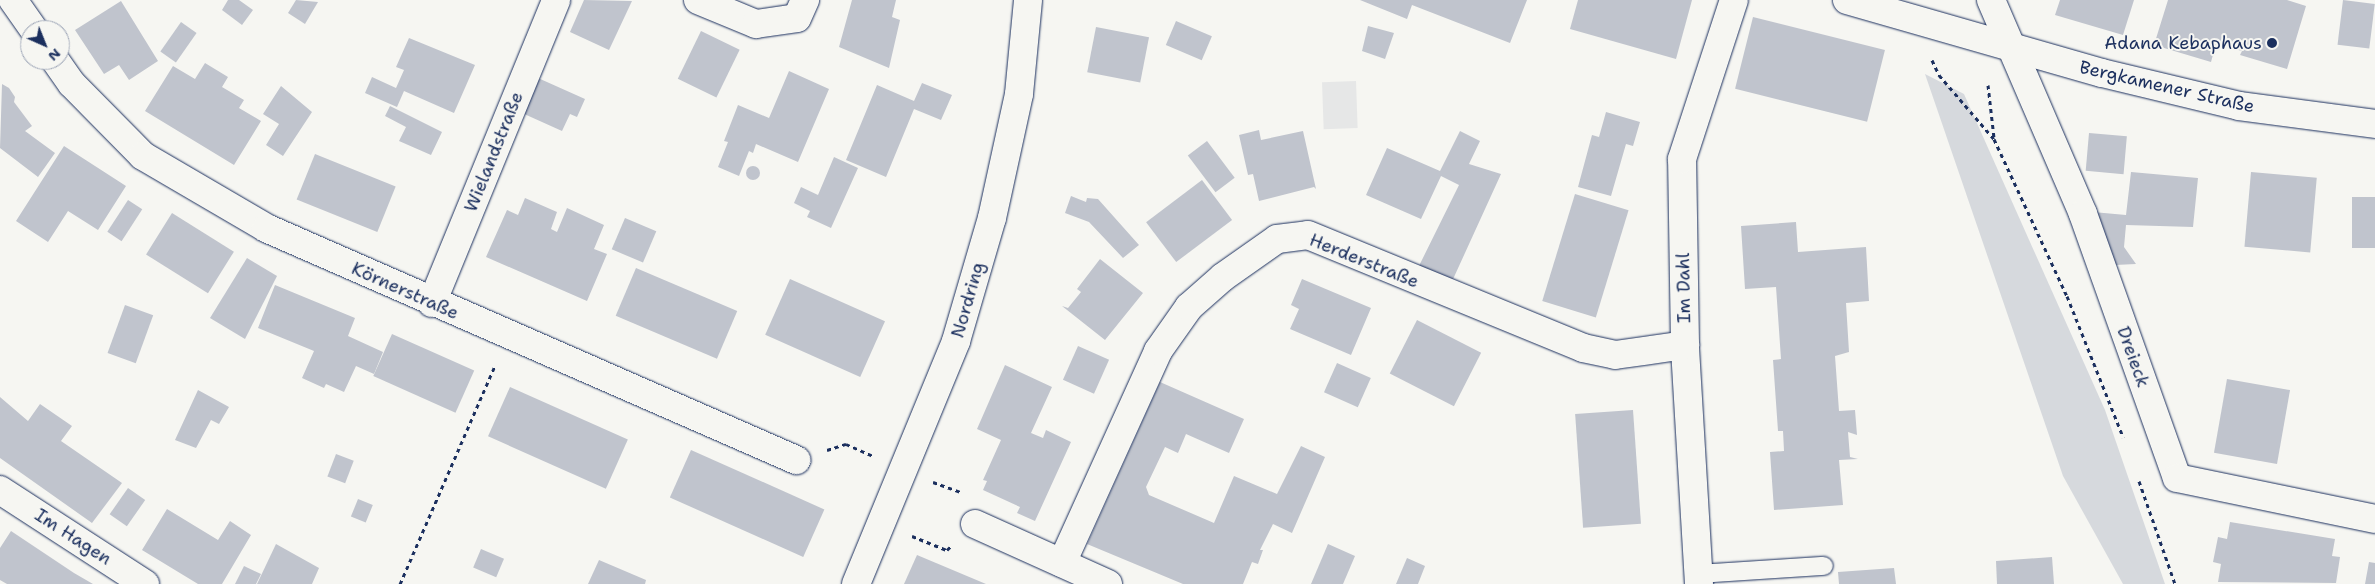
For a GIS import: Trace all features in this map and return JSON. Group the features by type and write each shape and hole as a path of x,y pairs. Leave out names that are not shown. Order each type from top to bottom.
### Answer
{"street":[{"path":"13,0 27,20"},
{"name":"Wielandstraße","path":"432,303 556,0"},
{"path":"698,0 756,24 796,18 806,0"},
{"name":"Nordring","path":"856,584 905,470 956,341 992,218 1019,94 1028,0"},
{"name":"Im Dahl","path":"1699,579 1686,345 1682,159 1734,0"},
{"name":"Bergkamener Straße","path":"1847,0 2014,48 2239,106 2375,124"},
{"path":"1991,0 2014,48"},
{"name":"Dreieck","path":"2014,48 2083,214 2177,478 2375,519"},
{"name":"Körnerstraße","path":"62,70 72,84 143,156 266,228 432,303 796,460"},
{"name":"Herderstraße","path":"1062,563 1158,351 1189,307 1223,277 1277,239 1308,235 1584,348 1615,355 1686,345"},
{"name":"Im Hagen","path":"0,490 146,584"},
{"path":"975,524 1108,584"}],"lane":[{"path":"1699,579 1824,566"}],"path":[{"path":"1910,17 1939,75 1994,139 2067,296 2125,442"},
{"path":"400,584 508,335"},
{"path":"796,460 846,444 970,496 975,524 947,550 881,524"},
{"path":"2138,478 2175,584"}],"shaded area":[{"path":"1925,74 1964,94 2105,410 2165,584 2123,584 2063,476"},
{"path":"1356,81 1358,128 1324,129 1322,82"}],"building":[{"path":"228,0 239,0 253,10 242,25 222,10"},
{"path":"296,0 318,2 305,24 288,13"},
{"path":"584,0 632,1 609,50 570,32"},
{"path":"852,0 896,0 892,17 900,20 889,68 839,47"},
{"path":"1360,0 1527,0 1510,43 1412,5 1407,19"},
{"path":"1578,0 1692,0 1676,59 1570,29"},
{"path":"2060,0 2134,0 2123,35 2055,15"},
{"path":"2168,0 2287,0 2306,6 2287,69 2240,55 2242,51 2216,44 2211,62 2154,45"},
{"path":"2343,0 2375,4 2369,49 2338,45"},
{"path":"121,1 158,61 129,80 119,65 104,74 75,30"},
{"path":"1753,17 1885,50 1867,122 1735,89"},
{"path":"1176,21 1212,36 1202,60 1166,45"},
{"path":"181,22 197,33 176,62 160,51"},
{"path":"1368,26 1394,33 1385,59 1362,51"},
{"path":"1096,27 1149,37 1140,82 1087,72"},
{"path":"701,31 740,50 716,97 678,79"},
{"path":"409,38 475,65 454,113 404,91 397,107 365,93 372,77 396,88 404,70 396,67"},
{"path":"205,63 228,77 222,87 244,100 239,108 261,121 234,165 145,111 173,66 195,79"},
{"path":"789,71 829,89 798,162 756,144 753,153 749,151 739,176 718,167 728,142 724,141 738,105 769,118"},
{"path":"538,78 585,99 577,117 570,114 562,131 522,113"},
{"path":"922,83 952,95 941,120 914,109 886,177 846,160 877,85 914,101"},
{"path":"2,84 9,88 15,97 14,102 32,126 25,131 55,153 38,177 0,148"},
{"path":"281,86 312,112 283,156 266,145 279,124 263,114"},
{"path":"390,106 442,132 431,155 399,141 406,127 385,116"},
{"path":"1606,112 1640,122 1633,146 1626,144 1611,196 1578,187 1592,135 1599,137"},
{"path":"1259,130 1261,140 1303,131 1316,189 1314,187 1259,201 1253,174 1248,175 1239,135"},
{"path":"1460,131 1480,141 1469,164 1501,174 1449,288 1415,274 1459,185 1441,176 1421,219 1366,195 1387,148 1440,171"},
{"path":"2089,133 2127,136 2124,174 2086,171"},
{"path":"1207,141 1235,178 1216,192 1188,155"},
{"path":"64,146 126,186 98,230 68,211 48,242 16,221"},
{"path":"315,154 396,187 377,232 297,199"},
{"path":"834,157 858,168 831,228 807,217 810,211 794,203 801,187 818,195"},
{"path":"750,166 756,166 760,173 756,180 750,180 746,176 746,170"},
{"path":"2131,172 2198,178 2193,227 2126,225 2124,247 2136,264 2115,265 2093,212 2126,215"},
{"path":"2251,172 2317,178 2310,252 2244,247"},
{"path":"1202,180 1232,220 1176,262 1146,222"},
{"path":"1575,194 1629,210 1596,317 1542,301"},
{"path":"1071,196 1086,202 1087,198 1098,199 1139,245 1123,258 1089,222 1065,213"},
{"path":"2352,197 2375,197 2375,248 2352,248"},
{"path":"525,198 557,212 551,229 557,232 567,208 604,225 594,249 607,254 587,301 486,257 507,210 518,215"},
{"path":"128,200 142,209 122,241 107,232"},
{"path":"172,213 234,252 208,293 146,255"},
{"path":"625,218 656,231 643,263 612,249"},
{"path":"1796,222 1798,252 1866,247 1869,301 1846,303 1849,352 1835,356 1839,411 1855,410 1857,435 1848,432 1850,457 1858,459 1839,460 1843,505 1774,510 1770,452 1784,451 1783,431 1778,431 1773,360 1781,359 1776,287 1745,289 1741,226"},
{"path":"247,258 277,276 245,339 210,318"},
{"path":"1100,259 1143,293 1105,340 1062,306 1068,308 1081,292 1077,289"},
{"path":"636,268 737,311 717,359 616,316"},
{"path":"790,279 885,321 860,377 765,335"},
{"path":"1302,279 1371,308 1351,355 1290,329 1299,309 1291,305"},
{"path":"275,285 355,318 348,336 383,352 374,374 356,366 344,392 326,384 324,388 302,378 314,351 258,328"},
{"path":"125,305 153,315 136,363 108,353"},
{"path":"1417,320 1481,353 1454,406 1390,373"},
{"path":"392,334 474,371 456,413 373,376"},
{"path":"1078,346 1109,360 1094,394 1063,380"},
{"path":"1337,363 1371,378 1358,407 1324,392"},
{"path":"1005,365 1052,387 1031,433 1043,438 1046,430 1071,442 1035,521 1017,513 1020,507 983,490 987,481 983,480 1001,440 977,429"},
{"path":"2227,379 2290,390 2277,464 2214,453"},
{"path":"1160,382 1244,419 1229,453 1186,434 1178,453 1165,447 1146,487 1149,495 1214,523 1234,476 1277,494 1301,446 1325,457 1292,533 1273,524 1260,550 1263,550 1258,564 1252,562 1243,584 1183,584 1087,544"},
{"path":"510,387 628,439 606,489 488,436"},
{"path":"198,390 229,407 219,424 211,420 196,448 175,440"},
{"path":"0,397 28,421 40,404 72,426 61,441 122,483 92,523 0,458"},
{"path":"1633,410 1641,524 1583,528 1575,414"},
{"path":"691,450 824,509 803,557 670,498"},
{"path":"336,454 354,461 345,483 327,476"},
{"path":"128,488 145,500 127,526 110,514"},
{"path":"358,499 373,505 366,523 351,517"},
{"path":"167,509 218,540 230,521 251,535 222,584 198,584 142,550"},
{"path":"2230,522 2335,539 2332,556 2340,557 2336,583 2218,582 2221,564 2213,562 2218,537 2227,539"},
{"path":"11,531 93,584 7,584 0,580 0,548"},
{"path":"276,544 319,568 312,584 257,584"},
{"path":"1328,544 1355,556 1343,584 1311,584"},
{"path":"481,549 504,559 496,577 473,567"},
{"path":"917,555 986,584 904,584"},
{"path":"2052,557 2054,584 1997,584 1996,561"},
{"path":"1407,558 1425,566 1418,584 1396,584"},
{"path":"599,560 646,580 645,584 588,584"},
{"path":"2369,562 2375,563 2375,584 2365,584"},
{"path":"244,566 261,574 256,584 235,584"},
{"path":"1894,568 1896,584 1839,584 1838,572"}],"place":[{"name":"Adana Kebaphaus","path":"2272,43"}]}
